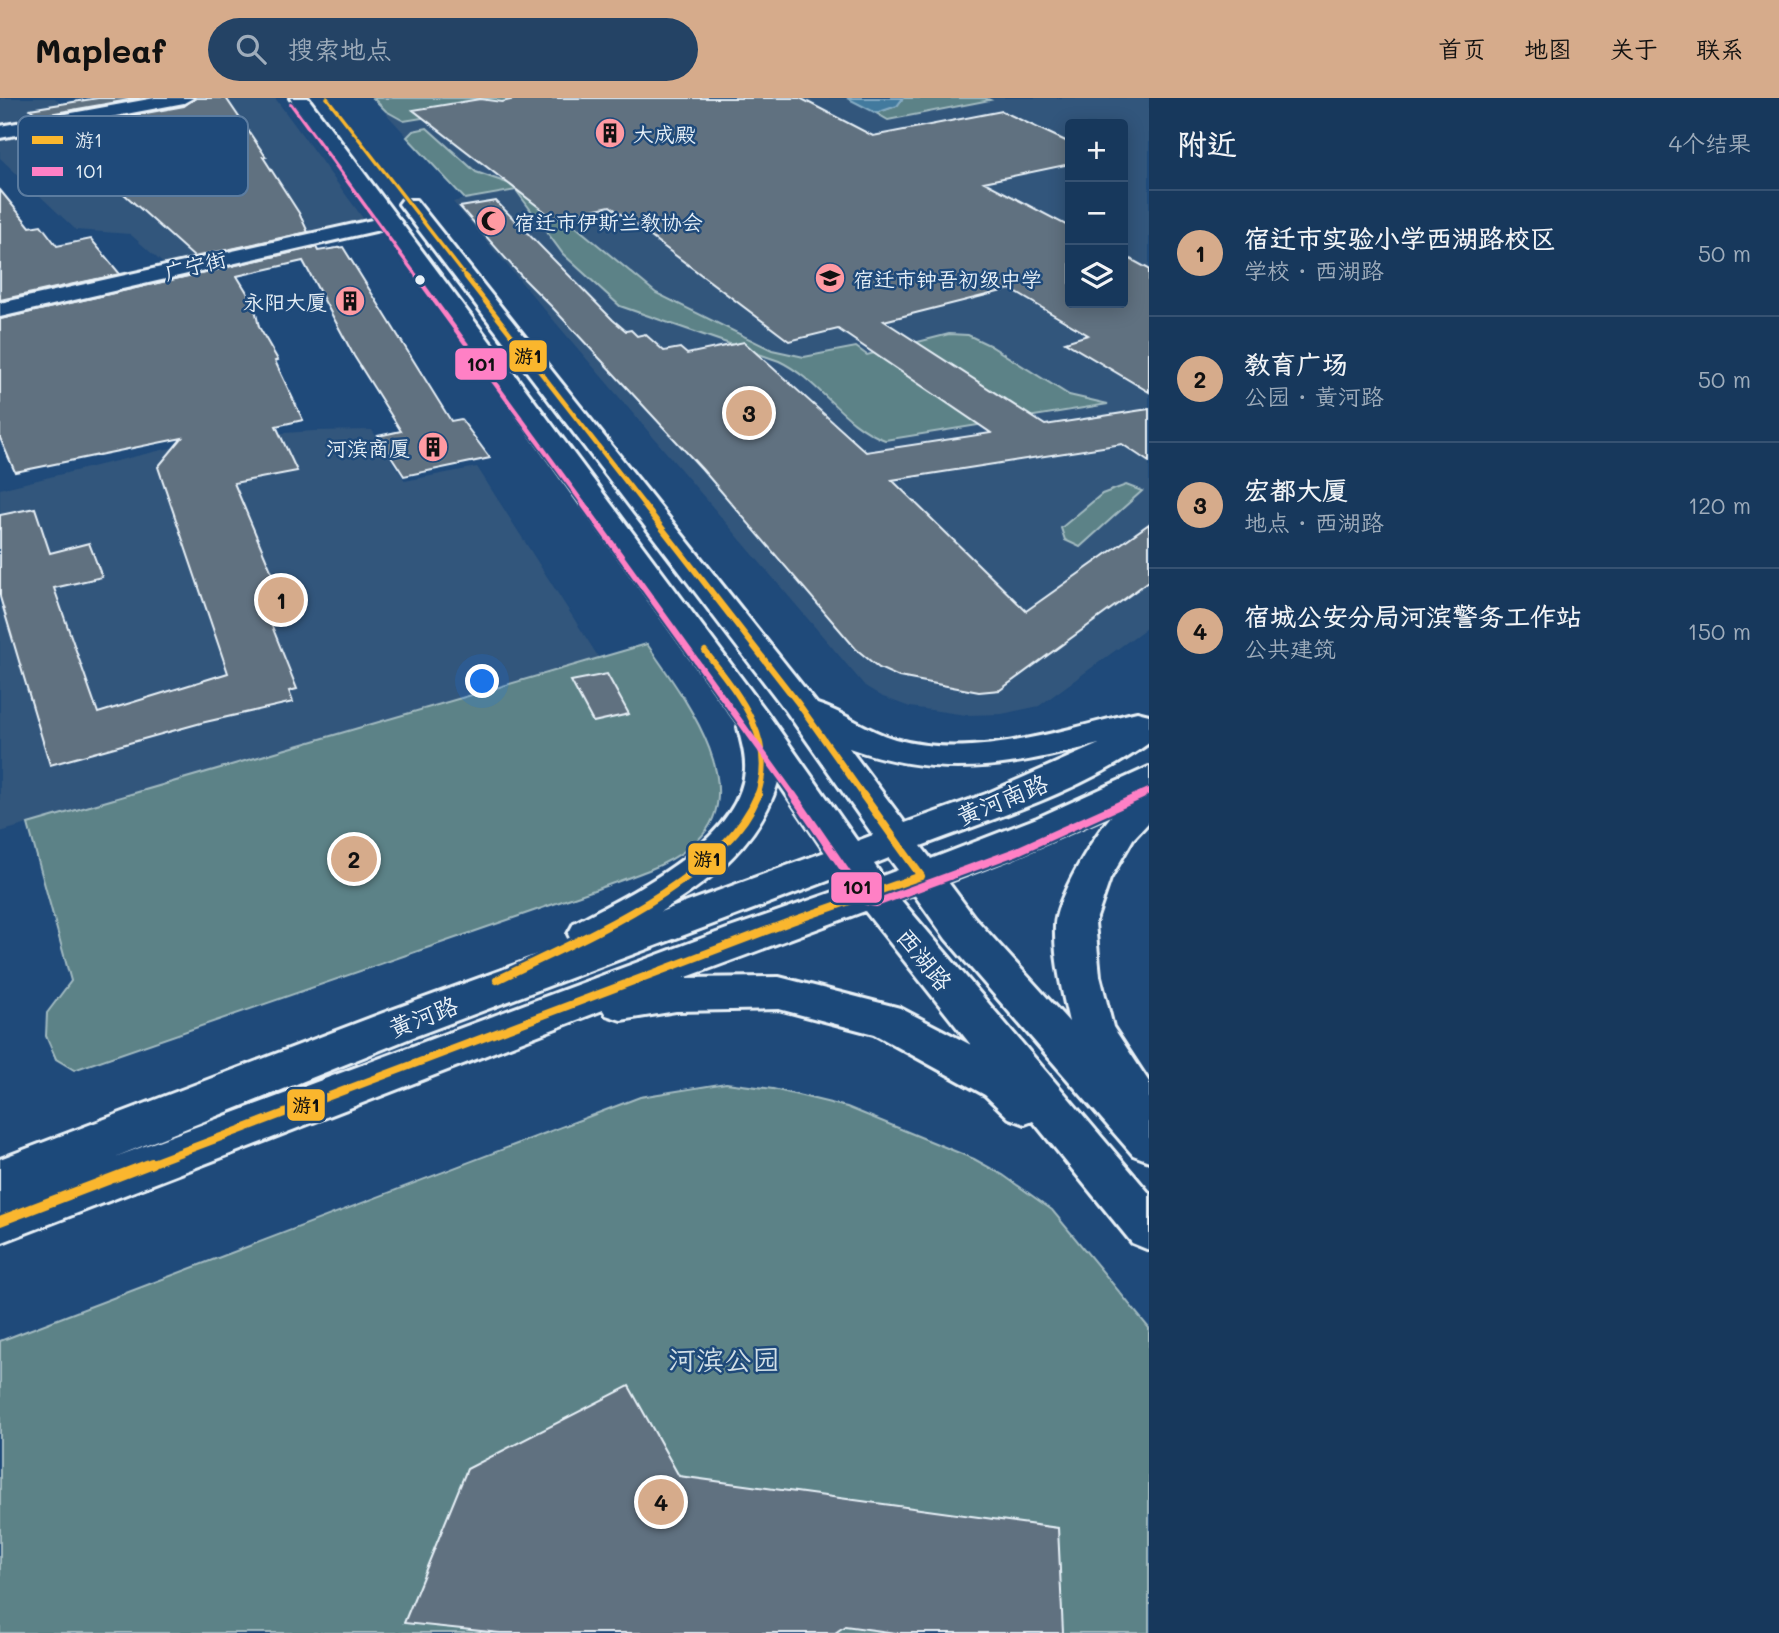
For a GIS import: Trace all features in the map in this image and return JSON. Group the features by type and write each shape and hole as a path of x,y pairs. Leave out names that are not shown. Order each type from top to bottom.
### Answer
{"main road":[{"path":"87,116 184,98"},
{"name":"西湖路","path":"299,98 753,718 873,893 913,945 1141,1219"},
{"path":"327,98 798,703 960,928 1149,1141"},
{"path":"0,132 18,129"},
{"name":"广宁街","path":"0,310 390,222"},
{"path":"798,703 838,731 867,743 954,759 996,756 1149,720"},
{"path":"398,1025 540,960 682,880 728,839 756,799 763,771 753,718"},
{"name":"黄河南路","path":"849,858 999,803 1105,757 1149,726"},
{"name":"黄河南路","path":"921,876 1029,837 1105,803 1149,779"},
{"path":"1149,799 1120,830 1102,859 1091,878 1074,923 1079,976 1093,1031 1149,1120"},
{"name":"黄河路","path":"0,1180 398,1025 849,858"},
{"name":"黄河路","path":"0,1221 921,876"},
{"path":"424,1060 615,1004 676,995 779,993 885,1020 1001,1082 1141,1219"}],"shaded area":[{"path":"0,98 55,98 72,114 18,116 18,124 0,128"},
{"path":"213,98 275,98 365,221 166,266 130,234 76,230 40,196 248,196 248,116 117,116"},
{"path":"372,98 1149,98 1149,626 1039,706 1002,714 966,715 910,707 883,697 865,686 453,202 464,199"},
{"path":"847,98 903,98 897,106 876,113"},
{"path":"18,135 18,175 0,158 0,138"},
{"path":"372,430 405,481 477,467 599,658 0,832 0,489 166,449 239,436"}],"green space":[{"path":"373,98 542,98 404,121 386,111"},
{"path":"903,98 990,100 888,120 876,113 897,106"},
{"path":"427,128 476,172 522,188 546,202 656,293 772,350 804,357 856,347 867,355 949,334 968,335 989,345 1069,395 1108,404 885,440 856,424 807,379 779,361 620,306 563,254 516,190 465,199 407,137 413,131"},
{"path":"1126,485 1142,491 1080,547 1065,540 1061,528 1102,494"},
{"path":"647,644 692,712 706,739 715,767 718,793 713,818 698,840 676,857 623,880 74,1070 56,1059 46,1036 47,1013 71,981 28,824"},
{"name":"河滨公园","path":"726,1083 773,1089 847,1107 974,1159 1003,1175 1052,1210 1149,1328 1149,1633 0,1633 0,1341 640,1097"}],"building":[{"path":"98,98 140,98 38,116 30,109"},
{"path":"195,98 226,98 238,116 129,116 184,106"},
{"path":"519,98 800,98 873,136 1002,111 1065,141 1065,165 984,182 1065,224 1065,308 1128,308 1128,258 1149,269 1149,392 1065,342 1088,335 1010,289 884,321 1045,425 1149,409 1149,462 1122,444 892,480 1026,611 1149,524 1149,581 1000,690 979,692 899,677 879,668 856,649 702,469 460,207 496,201 613,320 637,336 645,334 664,351 680,348 687,354 744,342 866,452 991,433 838,329 789,341 610,206 553,218 413,110 480,99 502,102"},
{"path":"248,130 308,232 194,257 126,196 248,196"},
{"path":"0,190 30,227 41,225 57,246 91,239 120,274 0,300"},
{"path":"316,247 318,251 343,247 451,421 461,419 490,458 404,476 378,436 401,431 354,356 303,261 237,276 254,304 259,327 278,360 275,361 303,420 276,426 297,471 234,483 284,601 264,606 297,689 289,691 293,702 201,723 50,765 0,597 0,515 35,508 50,553 89,543 102,577 54,588 98,713 228,673 158,467 182,438 15,472 0,438 0,319"},
{"path":"607,674 629,714 593,722 571,681"},
{"path":"629,1386 679,1476 1058,1528 1063,1633 896,1633 845,1626 835,1633 500,1633 404,1623 467,1469"}],"transit line":[{"name":"游1","path":"0,1221 792,921 921,876 798,703 327,98"},
{"name":"101","path":"291,104 744,724 866,901 876,903 981,866 1083,823 1149,791"},
{"name":"游1","path":"497,980 603,927 677,883 710,857 737,829 756,799 762,771 754,721 705,651"}],"place":[{"name":"大成殿","path":"610,133"},
{"name":"宿迁市伊斯兰教协会","path":"491,221"},
{"name":"宿迁市钟吾初级中学","path":"830,278"},
{"name":"永阳大厦","path":"350,301"},
{"name":"宏都大厦","path":"749,413"},
{"name":"河滨商厦","path":"433,447"},
{"name":"宿迁市实验小学西湖路校区","path":"281,600"},
{"name":"教育广场","path":"354,859"},
{"name":"宿城公安分局河滨警务工作站","path":"661,1502"}]}
